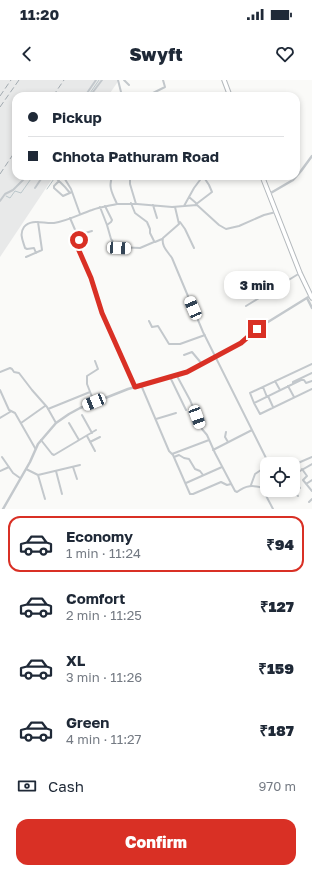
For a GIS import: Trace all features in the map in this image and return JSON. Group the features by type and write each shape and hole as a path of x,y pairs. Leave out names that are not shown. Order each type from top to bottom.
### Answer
{"highway":[{"path":"224,80 228,92"},
{"path":"264,180 310,297"}],"street":[{"path":"88,92 96,80"},
{"path":"93,92 102,80"},
{"path":"118,80 121,92"},
{"path":"124,80 129,85"},
{"path":"155,92 165,87 163,80"},
{"path":"300,173 312,156"},
{"path":"0,200 5,194 13,190 23,180"},
{"path":"35,188 40,180"},
{"path":"59,180 71,192 63,196 54,188 54,186 59,180"},
{"path":"65,180 71,188 71,192 80,214"},
{"path":"111,180 110,185 117,204"},
{"path":"130,180 136,204"},
{"path":"184,206 200,180"},
{"path":"36,253 34,248 26,248 21,233 27,224 38,222 55,222 100,207 117,204 131,203 175,207 196,204 212,192 206,180"},
{"path":"269,194 293,180"},
{"path":"189,197 219,225 226,229 239,226 276,212"},
{"path":"131,203 135,213 147,222 154,242"},
{"path":"153,205 157,218"},
{"path":"105,206 112,220 107,225"},
{"path":"100,207 111,239 118,247 140,248 162,239 178,226 180,222"},
{"path":"175,207 180,222 185,228 194,248"},
{"path":"70,218 78,236 79,240 77,246 91,278 100,308 135,387"},
{"path":"26,257 42,250 38,222"},
{"path":"78,236 92,231"},
{"path":"162,239 164,248 172,258 205,335 266,457"},
{"path":"260,272 272,290"},
{"path":"246,306 300,273"},
{"path":"243,294 265,279"},
{"path":"3,509 41,440 56,423 74,411 135,387 187,372 241,343 257,329 310,297 312,308"},
{"path":"149,321 152,327 158,326 169,344 180,344 205,335"},
{"path":"184,355 192,352 202,364"},
{"path":"94,402 87,384 87,376 98,370 95,361"},
{"path":"312,364 250,393 260,414 312,389"},
{"path":"0,372 10,368 14,372 18,372 48,409 56,423"},
{"path":"293,384 293,382 312,373"},
{"path":"177,376 188,396 202,429 236,492 242,488 251,486 260,488"},
{"path":"170,377 186,410"},
{"path":"254,403 303,380 306,383 312,380"},
{"path":"275,381 280,390"},
{"path":"141,385 169,451 174,457 191,494 219,482 231,484"},
{"path":"288,386 294,397"},
{"path":"263,387 273,407"},
{"path":"0,390 10,412 15,413 36,448"},
{"path":"48,409 90,392"},
{"path":"21,423 45,406"},
{"path":"0,418 10,412"},
{"path":"156,419 176,413"},
{"path":"82,415 92,433"},
{"path":"69,423 79,440"},
{"path":"41,440 54,455 96,430"},
{"path":"213,450 252,430"},
{"path":"226,432 225,437 228,442"},
{"path":"87,436 95,451"},
{"path":"90,442 100,437"},
{"path":"172,454 209,440"},
{"path":"174,457 179,455 189,459 195,469 200,471 203,475"},
{"path":"2,457 14,474 20,478"},
{"path":"300,462 312,458"},
{"path":"312,464 302,469 307,476 303,480 312,491"},
{"path":"26,469 38,475 80,465"},
{"path":"0,471 9,467"},
{"path":"73,467 77,479"},
{"path":"186,483 222,467"},
{"path":"56,471 62,494"},
{"path":"251,486 255,474 260,471"},
{"path":"38,475 46,499"},
{"path":"306,484 312,480"},
{"path":"267,497 273,509"},
{"path":"309,502 312,499"}],"shaded area":[{"path":"0,80 119,80 111,92 12,92 12,180 51,180 0,257"}],"waterway":[{"path":"91,92 99,80"},
{"path":"6,196 10,198 15,191 21,193 30,180"},
{"path":"47,189 53,180"}],"railway":[{"path":"0,96 11,80"},
{"path":"0,107 19,80"},
{"path":"56,92 64,80"},
{"path":"0,174 12,156"}],"route":[{"path":"79,240 77,246 94,284 100,308 135,387 187,372 246,340 257,329"}]}
